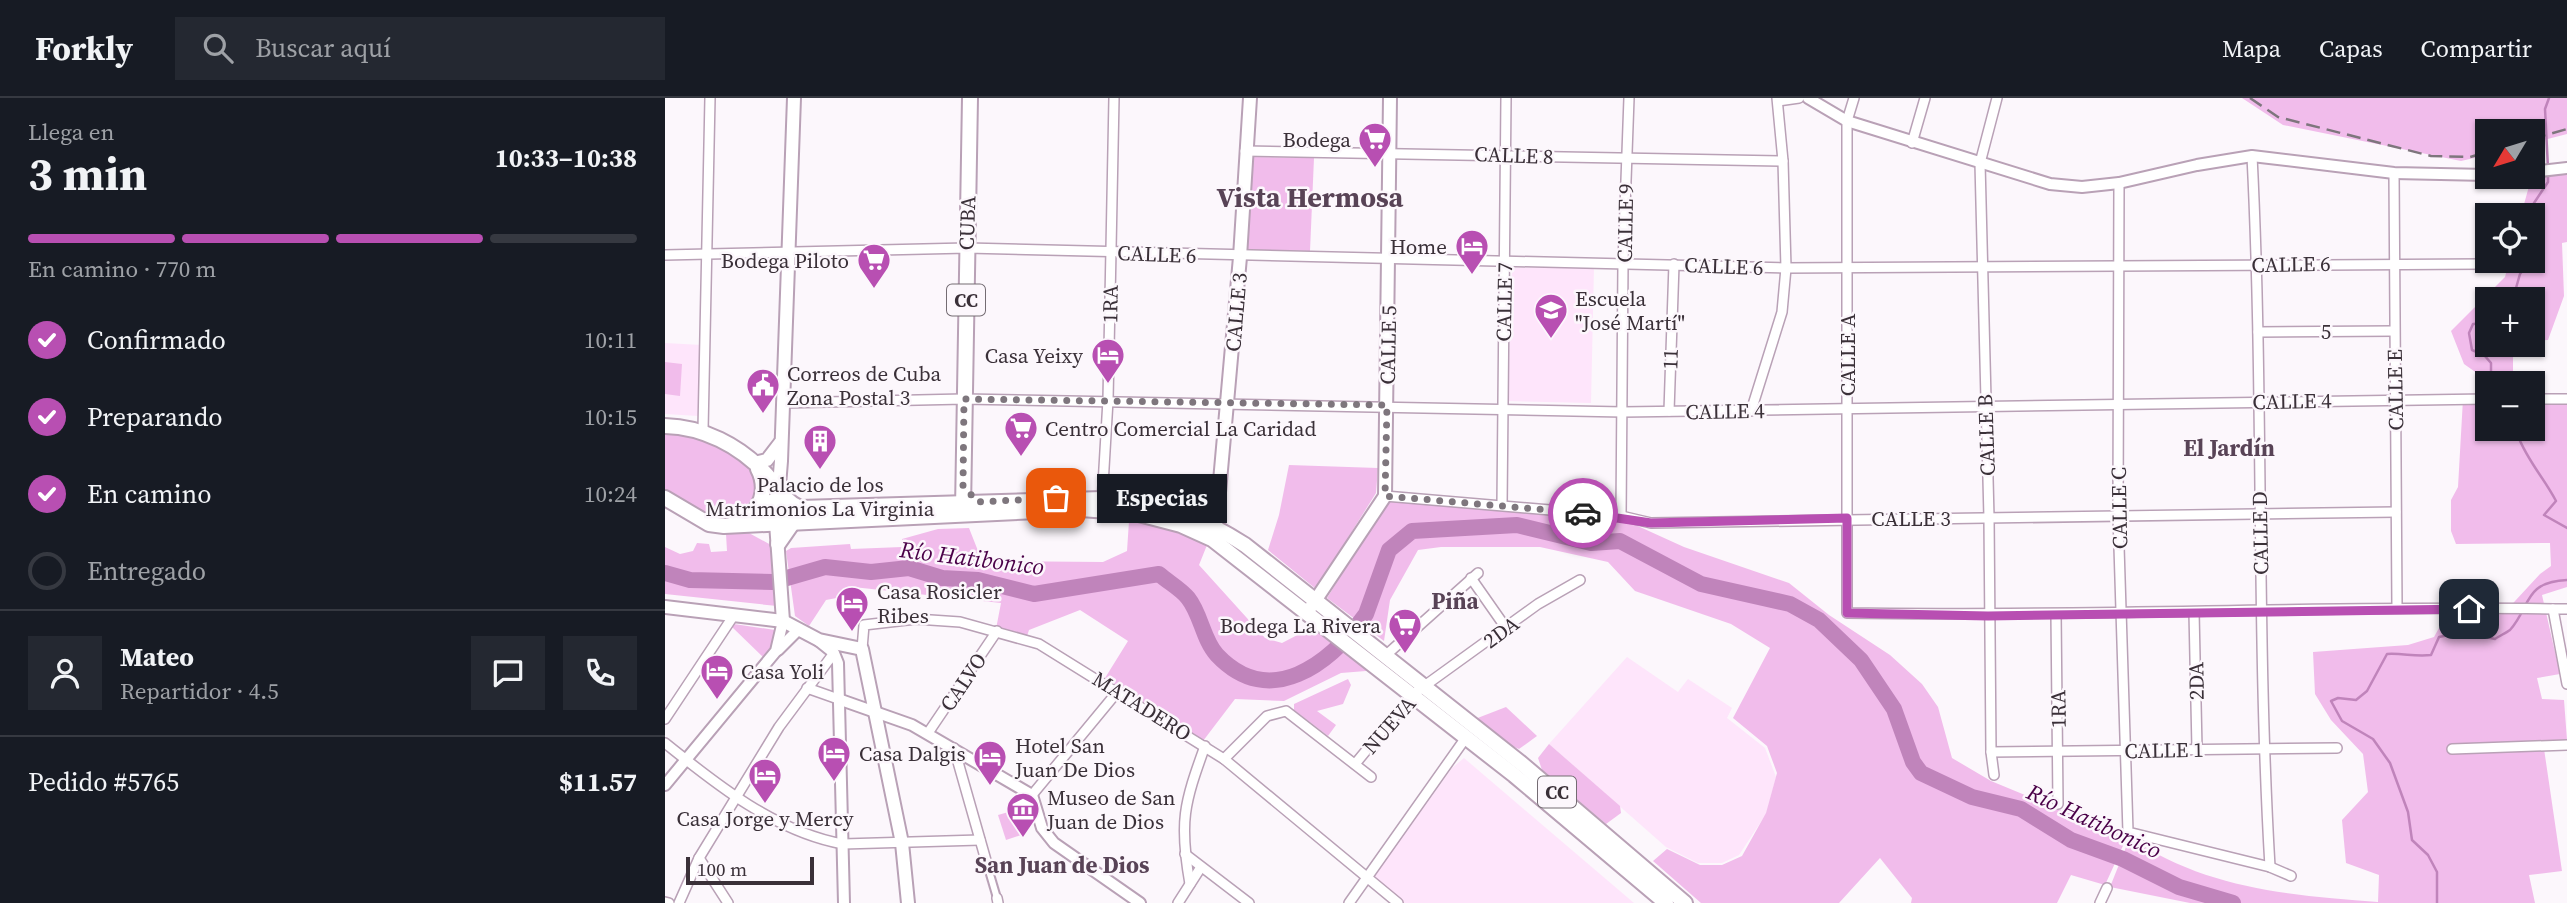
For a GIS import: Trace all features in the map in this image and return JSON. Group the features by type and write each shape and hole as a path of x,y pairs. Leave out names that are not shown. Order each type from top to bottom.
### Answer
{"main road":[{"path":"783,621 784,604 776,523 794,98"},
{"name":"CUBA","path":"968,506 963,486 970,98"},
{"name":"CALLE 3","path":"1216,526 1229,403 1249,98"},
{"name":"CALLE 5","path":"1385,496 1390,98"},
{"path":"665,426 703,430 754,463 778,495 793,505 807,509 968,506"},
{"path":"754,463 769,459 780,443"},
{"path":"750,515 762,498 762,476 754,463"},
{"path":"724,526 750,515 778,495"},
{"path":"1316,609 1385,496"},
{"name":"CC","path":"665,498 709,524 724,526 922,516 968,506 1152,503 1216,526 1685,903"},
{"name":"CC","path":"1103,505 1157,518 1212,539 1316,609"},
{"path":"778,547 794,521"},
{"path":"784,604 788,617 799,629"},
{"path":"665,607 783,621 839,650 855,645 862,649 902,843 908,903"},
{"name":"CC","path":"1604,840 1666,903"}],"street":[{"path":"703,430 710,98"},
{"name":"1RA","path":"1103,505 1108,400 1114,98"},
{"name":"CALLE 7","path":"1502,505 1506,98"},
{"name":"CALLE 9","path":"1621,516 1623,263 1629,98"},
{"path":"1751,411 1782,312 1786,268 1783,161 1777,100 1799,98"},
{"path":"1808,98 1847,121 2050,184 2082,187 2119,183 2197,164 2252,156 2394,173 2475,175"},
{"name":"CALLE A","path":"1854,98 1847,121 1847,613 1988,616"},
{"path":"1912,143 1925,98"},
{"name":"CALLE B","path":"1994,775 1991,752 1989,518 1980,163 1997,98"},
{"name":"CALLE 8","path":"1245,151 1783,161"},
{"name":"CALLE D","path":"2252,156 2257,264 2263,748 2270,867"},
{"name":"CALLE E","path":"2394,173 2397,608"},
{"name":"CALLE C","path":"2119,183 2118,515 2128,832 2270,867"},
{"name":"CALLE 6","path":"665,255 967,248 1240,257 1786,268 1982,269 2257,264 2475,264"},
{"name":"11","path":"1669,411 1674,264"},
{"name":"5","path":"2258,332 2394,331"},
{"name":"CALLE 4","path":"782,403 964,399 1108,400 1623,412 1985,404 2475,399"},
{"path":"2545,399 2567,399"},
{"name":"CALLE 3","path":"1385,496 1621,516 1651,523 1847,518 2396,512"},
{"path":"1379,658 1474,576 1506,628"},
{"name":"2DA","path":"1418,691 1538,604 1580,580"},
{"path":"1988,616 2397,608 2567,609"},
{"path":"2553,609 2567,684"},
{"name":"2DA","path":"2195,612 2197,749"},
{"name":"1RA","path":"2056,614 2058,804"},
{"path":"665,719 734,615"},
{"name":"MATADERO","path":"862,649 864,625 916,620 960,622 1039,644 1098,678 1224,759 1398,903"},
{"path":"776,652 783,621"},
{"path":"667,780 776,652 799,629"},
{"name":"CALVO","path":"928,733 997,631"},
{"path":"679,903 699,858 779,727 839,650"},
{"path":"839,650 844,903"},
{"path":"807,688 876,715 897,719 928,733 1033,795 1042,828 1053,843 1140,903"},
{"path":"1033,795 1118,691"},
{"name":"NUEVA","path":"1355,764 1418,691"},
{"name":"NUEVA","path":"1224,759 1267,716 1286,711 1371,777"},
{"path":"1349,903 1364,877 1470,732"},
{"path":"665,743 737,797 788,827 823,840 843,844 980,840"},
{"path":"2452,749 2567,745"},
{"path":"1190,884 1185,854 1185,801 1205,746"},
{"path":"954,748 998,900"},
{"name":"CALLE 1","path":"1991,752 2337,748"},
{"path":"1185,854 1249,903"},
{"path":"699,858 728,903"},
{"path":"1178,903 1201,867"},
{"path":"2270,867 2291,876"},
{"path":"2100,903 2107,888"}],"shaded area":[{"path":"2242,98 2567,98 2567,134 2545,140 2545,119 2475,119 2475,158 2461,161 2283,125"},
{"path":"1251,157 1314,158 1310,251 1247,250"},
{"path":"2567,174 2567,242 2562,243 2564,296 2548,340 2545,340 2545,287 2495,287 2506,273 2545,273 2545,203 2524,203 2528,189 2545,189 2545,177"},
{"name":"Escuela \"José Martí\"","path":"1594,267 1591,403 1508,401 1512,268"},
{"path":"2475,307 2475,357 2513,357 2513,371 2475,372 2464,364 2451,331"},
{"path":"665,343 702,345 698,416 665,414"},
{"path":"665,362 682,364 680,396 665,394"},
{"path":"2475,397 2475,441 2545,441 2545,397 2567,399 2567,587 2542,595 2560,674 2537,678 2542,699 2564,700 2567,740 2543,742 2562,871 2529,875 2535,903 2190,903 2110,887 2130,837 2187,868 2217,878 2281,892 2378,902 2379,875 2346,863 2342,820 2368,792 2363,754 2331,720 2315,694 2313,652 2408,645 2434,637 2444,619 2503,614 2540,574 2551,566 2550,543 2456,544 2451,531 2451,500 2458,487 2463,399"},
{"path":"665,433 699,437 745,465 756,477 759,486 754,502 740,513 714,516 665,490"},
{"path":"1289,465 1378,468 1376,493 1316,589 1268,550 1279,515"},
{"path":"1387,501 1501,506 1629,522 1684,547 1789,583 1829,615 1890,655 1922,684 1938,707 1952,758 1991,781 2127,837 2105,885 2071,875 2057,903 1911,903 1912,898 1880,858 1839,903 1701,903 1653,861 1667,849 1700,865 1722,865 1742,856 1766,813 1777,773 1767,746 1733,718 1770,648 1731,624 1635,591 1608,562 1540,547 1441,547 1418,550 1390,600 1384,641 1327,598"},
{"path":"1129,521 1164,527 1207,545 1199,565 1265,638 1282,643 1307,630 1311,623 1366,668 1366,671 1341,673 1284,701 1235,699 1203,741 1105,678 1128,641 1080,610 1029,630 1027,636 996,629 1001,603 853,587 847,596 826,600 809,626 795,616 786,551 791,548 850,544 851,549 902,547 902,539 938,529 969,528 982,561 1103,562 1127,551"},
{"path":"749,533 771,545 777,606 665,594 665,547 680,554 693,551 697,543 709,544 711,552 727,551 726,534"},
{"path":"734,624 775,630 772,652 765,659 732,627"},
{"path":"1627,657 1678,692 1688,679 1732,708 1727,718 1765,748 1776,777 1766,814 1739,855 1722,863 1698,863 1666,847 1549,744"},
{"path":"1348,679 1351,685 1343,704 1317,711 1336,725 1328,736 1294,710 1294,704"},
{"path":"1506,707 1537,736 1519,749 1475,719"},
{"path":"1549,744 1620,806 1621,813 1606,824 1542,770 1538,758"},
{"path":"1464,758 1634,903 1404,903 1372,879 1452,768"},
{"path":"1019,809 1027,833 1006,840 998,815"}],"waterway":[{"path":"2548,168 2545,109 2549,98"},
{"path":"2534,203 2548,182 2548,174"},
{"path":"2516,287 2521,273"},
{"path":"2475,324 2469,333 2472,350 2475,351"},
{"path":"2486,357 2491,363 2491,371"},
{"path":"2520,441 2556,501 2544,515 2567,528"},
{"name":"Río Hatibonico","path":"665,573 690,580 773,582 825,567 871,572 909,568 942,578 978,580 1034,594 1159,574 1188,598 1208,642 1217,655 1237,671 1258,679 1278,680 1317,664 1351,632 1366,614 1389,550 1412,531 1517,525 1591,543 1620,541 1701,584 1790,604 1819,620 1861,660 1894,709 1913,762 1921,773 1972,797 2021,809 2071,840 2123,859 2179,887 2233,903"},
{"path":"2437,903 2437,872 2428,855 2412,840 2408,812 2390,763 2373,739 2342,721 2331,701 2338,698 2356,700 2367,691 2387,654 2431,655 2439,637 2463,632 2495,639 2510,630 2530,597 2542,585 2567,580"}],"railway":[{"path":"2250,98 2278,117 2431,156 2475,156"},
{"path":"2545,135 2567,129"}],"way so far":[{"path":"1056,498 978,502 970,496 963,486 964,399 1387,405 1385,496 1583,513"}],"place":[{"name":"Bodega","path":"1375,169"},
{"name":"Home","path":"1472,276"},
{"name":"Bodega Piloto","path":"874,290"},
{"name":"Escuela \"José Martí\"","path":"1551,340"},
{"name":"Casa Yeixy","path":"1108,385"},
{"name":"Correos de Cuba Zona Postal 3","path":"763,415"},
{"name":"Centro Comercial La Caridad","path":"1021,458"},
{"name":"Palacio de los Matrimonios La Virginia","path":"820,471"},
{"name":"Especias","path":"1056,498"},
{"name":"Casa Rosicler Ribes","path":"852,633"},
{"name":"Bodega La Rivera","path":"1405,655"},
{"name":"Casa Yoli","path":"717,701"},
{"name":"Casa Dalgis","path":"834,783"},
{"name":"Hotel San Juan De Dios","path":"990,787"},
{"name":"Casa Jorge y Mercy","path":"765,805"},
{"name":"Museo de San Juan de Dios","path":"1023,839"}],"district":[{"name":"Vista Hermosa","path":"1310,197"},
{"name":"El Jardín","path":"2229,448"},
{"name":"Piña","path":"1455,601"},
{"name":"San Juan de Dios","path":"1062,865"}],"route":[{"path":"1583,513 1621,516 1651,523 1847,518 1847,613 1988,616 2469,609"}]}
